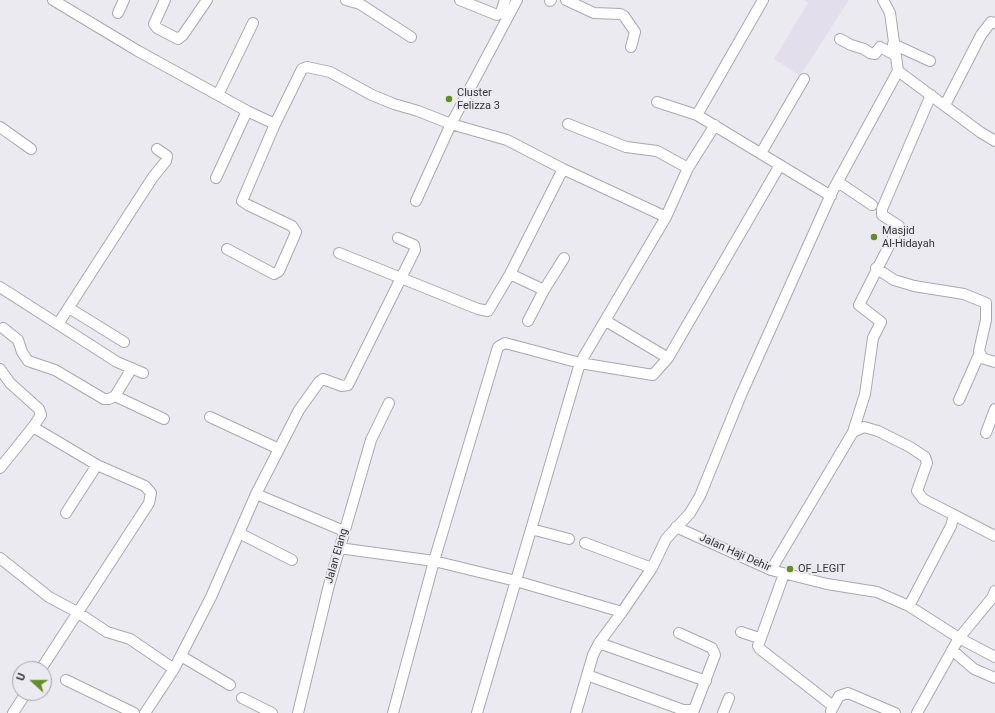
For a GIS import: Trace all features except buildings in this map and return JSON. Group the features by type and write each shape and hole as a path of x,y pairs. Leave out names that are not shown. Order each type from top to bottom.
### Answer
{"street":[{"path":"53,0 218,95 275,124"},
{"path":"118,13 124,0"},
{"path":"166,0 154,24 157,28 178,39 183,35 208,0"},
{"path":"346,0 360,4 411,37"},
{"path":"460,0 496,15 501,12 505,0"},
{"path":"416,201 450,124 517,0"},
{"path":"566,0 594,13 620,14 624,16 635,32 631,47"},
{"path":"697,115 763,0"},
{"path":"576,713 593,655 599,643 652,568 662,546 676,527 690,513 700,496 740,394 831,196 898,71 893,44 890,13 883,0"},
{"path":"945,105 981,35 991,22 995,23"},
{"path":"218,95 253,23"},
{"path":"840,39 870,53 875,54 880,47 895,55"},
{"path":"893,44 930,61"},
{"path":"227,248 274,274 279,271 294,237 296,232 292,226 248,205 242,200 299,73 307,66 330,72 372,95 450,124 507,140 563,169 666,217"},
{"path":"898,71 980,132 995,141"},
{"path":"761,153 804,78"},
{"path":"771,570 853,432 865,394 872,338 881,322 859,305 876,268 899,226 882,215 882,209 931,95"},
{"path":"657,102 697,115 831,196"},
{"path":"216,178 247,111"},
{"path":"568,124 626,147 657,151 688,168"},
{"path":"477,713 580,364 666,217 688,168 715,125"},
{"path":"0,127 31,149"},
{"path":"58,324 153,177 166,161 167,156 157,149"},
{"path":"393,713 434,562 498,347 505,343 580,364 653,375 668,358 780,165"},
{"path":"339,253 487,312 510,274 563,169"},
{"path":"838,182 872,205"},
{"path":"145,713 174,669 211,597 256,494 299,410 319,382 323,379 342,386 348,385 415,247 398,238"},
{"path":"528,321 544,290 564,258"},
{"path":"876,268 894,280 914,286 964,294 986,303 986,320 979,350 982,357"},
{"path":"510,274 544,290"},
{"path":"0,287 117,362 143,373"},
{"path":"69,308 124,342"},
{"path":"606,321 668,358"},
{"path":"3,328 18,340 22,352 28,361 55,370 100,398 109,399 115,396 132,368"},
{"path":"959,400 974,362 978,357 995,362"},
{"path":"0,369 10,383 39,409 41,415 34,427 0,468"},
{"path":"115,396 164,419"},
{"name":"Jalan Elang","path":"298,713 344,531 371,440 389,403"},
{"path":"986,433 995,412"},
{"path":"210,417 278,449"},
{"path":"34,427 98,465 149,488 151,493 151,498 46,661"},
{"path":"853,432 864,427 878,431 910,447 925,457 927,463 917,491 923,499 995,536"},
{"path":"66,513 98,465"},
{"path":"256,494 344,531"},
{"path":"909,606 950,526 954,515"},
{"name":"Jalan Haji Dehir","path":"676,527 771,570 827,584 877,592 909,606 959,638 995,657"},
{"path":"531,529 569,539"},
{"path":"239,533 292,560"},
{"path":"585,543 652,568"},
{"path":"340,548 434,562 516,581 622,612"},
{"path":"0,558 49,597 77,612 107,632 130,638 174,669"},
{"path":"784,574 759,638 758,646 760,649 832,710 839,696 848,693 895,713"},
{"path":"917,713 959,638 992,598 995,591"},
{"path":"741,632 759,638"},
{"path":"588,675 688,711 694,710 715,655 714,651 707,645 679,633"},
{"path":"599,643 706,681"},
{"path":"952,650 974,669 995,678"},
{"path":"181,656 230,684"},
{"path":"66,680 134,713"},
{"path":"242,698 272,713"},
{"path":"723,713 729,698"},
{"path":"14,713 21,701"}],"shaded area":[{"path":"804,0 849,0 800,76 774,59 808,3"}],"place":[{"name":"Cluster Felizza 3","path":"449,99"},
{"name":"Masjid Al-Hidayah","path":"874,237"},
{"name":"OF_LEGIT","path":"790,569"}]}
